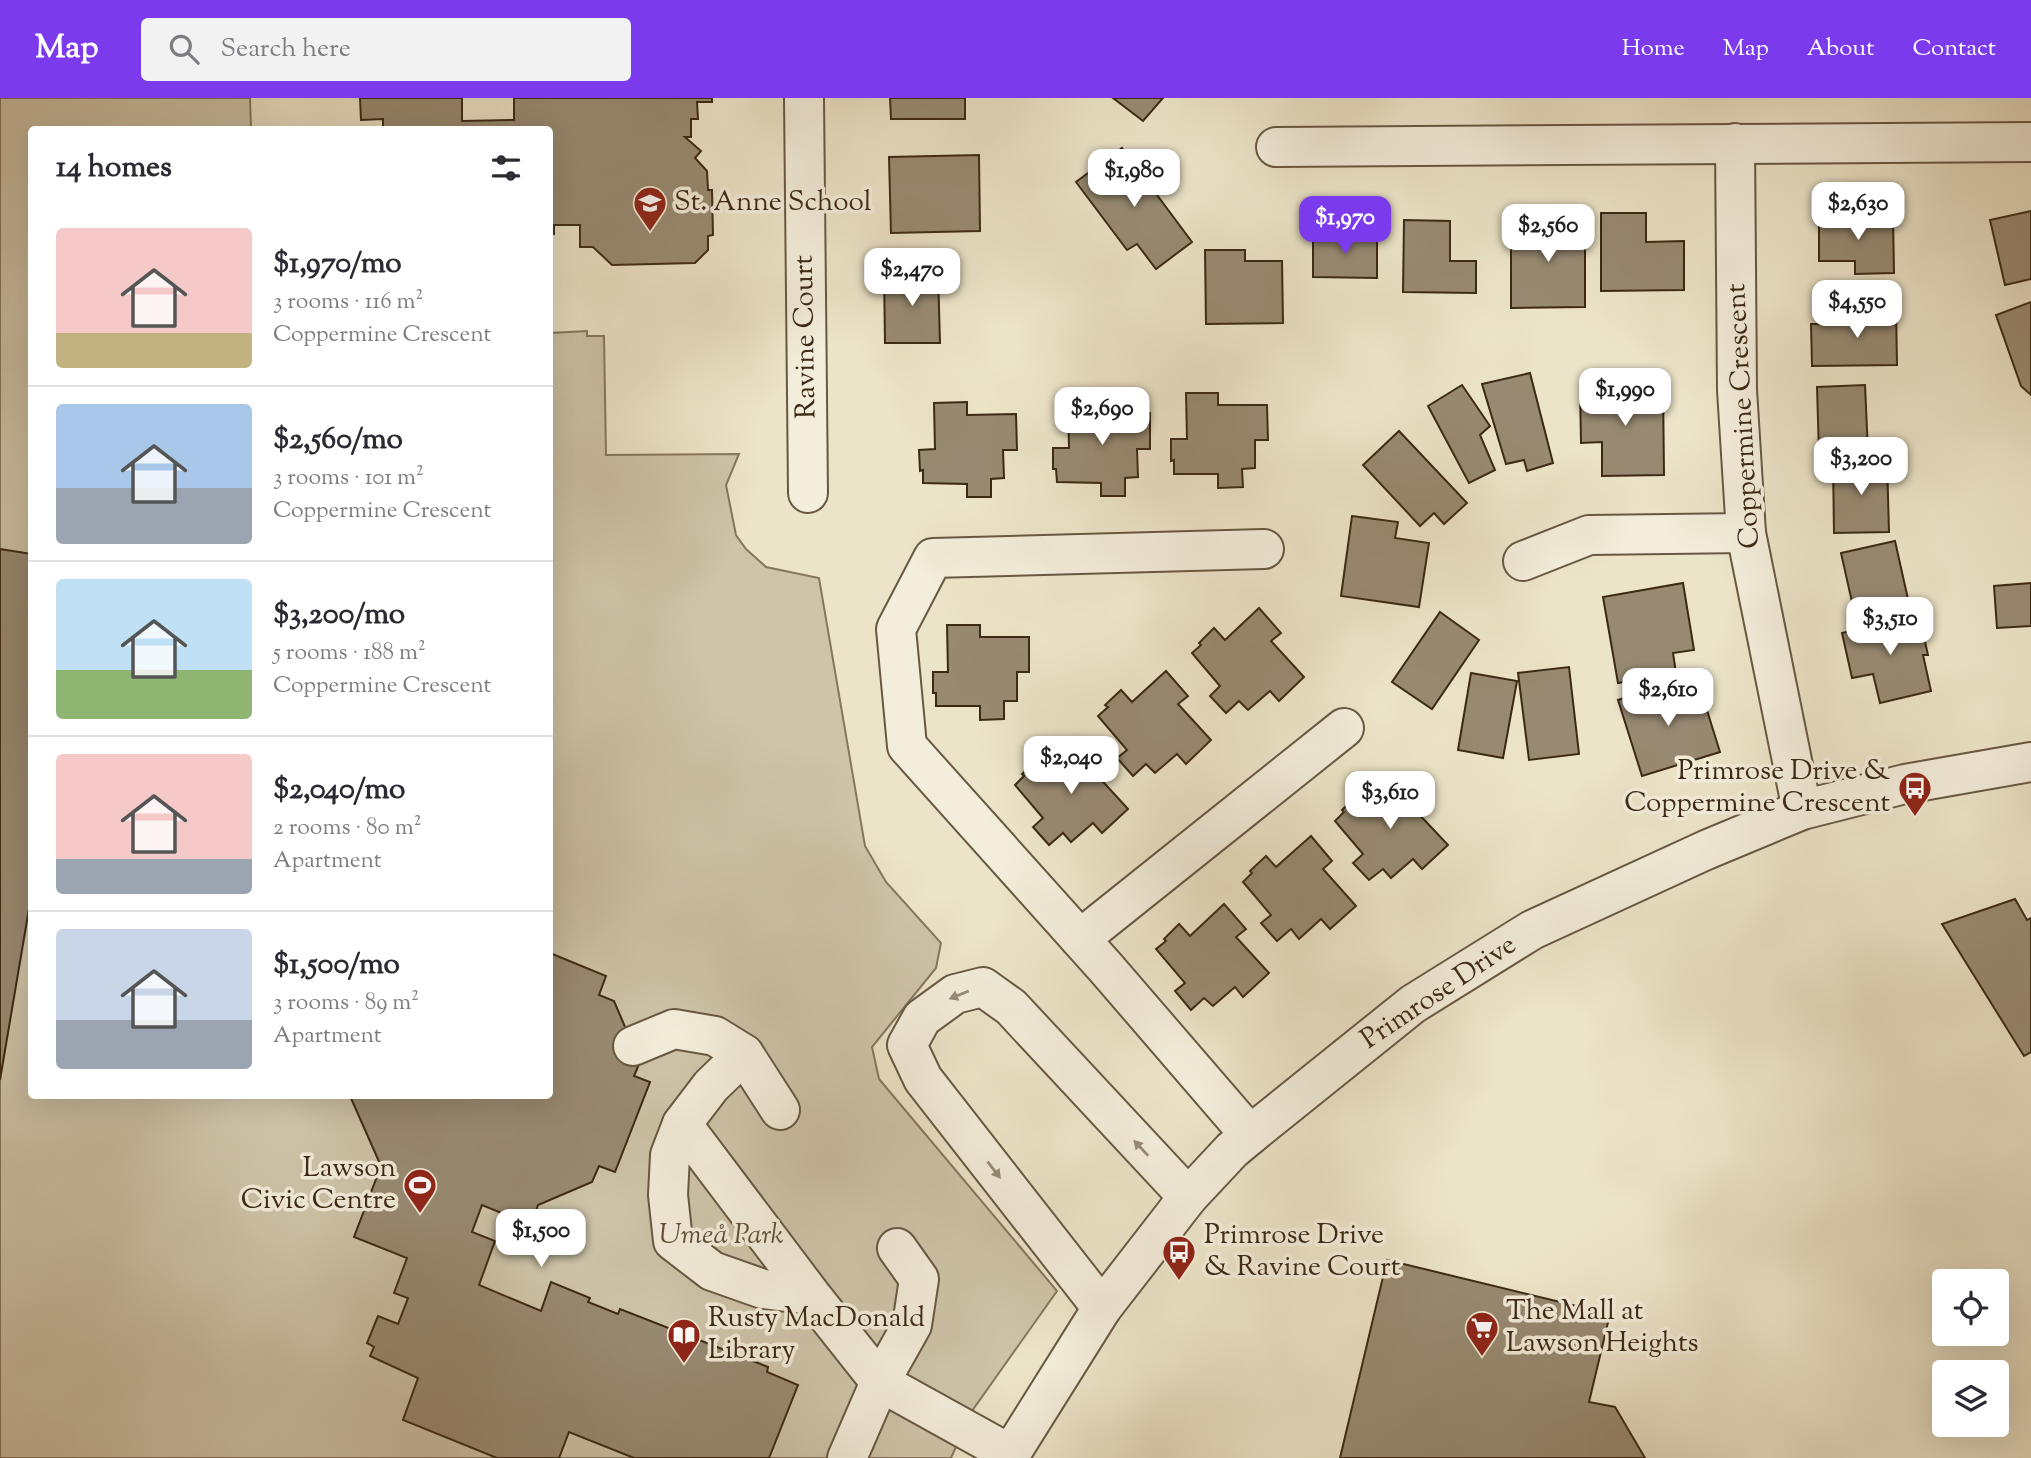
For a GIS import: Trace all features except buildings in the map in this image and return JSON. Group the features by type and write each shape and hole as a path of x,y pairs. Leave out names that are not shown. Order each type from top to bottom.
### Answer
{"street":[{"name":"Ravine Court","path":"804,98 808,493"},
{"path":"1276,147 2031,142"},
{"name":"Coppermine Crescent","path":"1735,144 1737,390 1746,533 1802,810"},
{"path":"1523,561 1589,535 1746,533"},
{"path":"1250,1135 1080,939 907,746 896,629 933,558 1264,549"},
{"path":"1080,939 1344,728"},
{"name":"Primrose Drive","path":"1009,1456 1102,1308 1188,1198 1250,1135 1413,1004 1532,930 1706,850 1802,810 1905,784 2031,762"},
{"path":"1102,1308 923,1079 907,1045 922,1018 955,994 983,987 1011,1007 1188,1198"},
{"path":"633,1046 674,1029 715,1036 744,1054 780,1110"},
{"path":"744,1054 711,1086 682,1124 670,1155 668,1195 673,1241 712,1271 763,1289 811,1295"},
{"path":"682,1124 880,1382 973,1431 1009,1456"},
{"path":"847,1458 880,1382 912,1325 919,1279 897,1248"}],"green space":[{"name":"Umeå Park","path":"0,98 250,98 251,126 28,126 28,1099 553,1099 553,333 587,331 587,336 604,336 606,455 739,454 726,485 736,535 746,549 766,567 819,578 865,846 886,882 941,943 936,968 872,1047 879,1079 1057,1291 972,1411 951,1458 0,1458"}],"place":[{"name":"St. Anne School","path":"650,233"},
{"name":"Primrose Drive & Coppermine Crescent","path":"1915,818"},
{"name":"Lawson Civic Centre","path":"420,1215"},
{"name":"Primrose Drive & Ravine Court","path":"1179,1282"},
{"name":"The Mall at Lawson Heights","path":"1482,1358"},
{"name":"Rusty MacDonald Library","path":"684,1365"}]}
